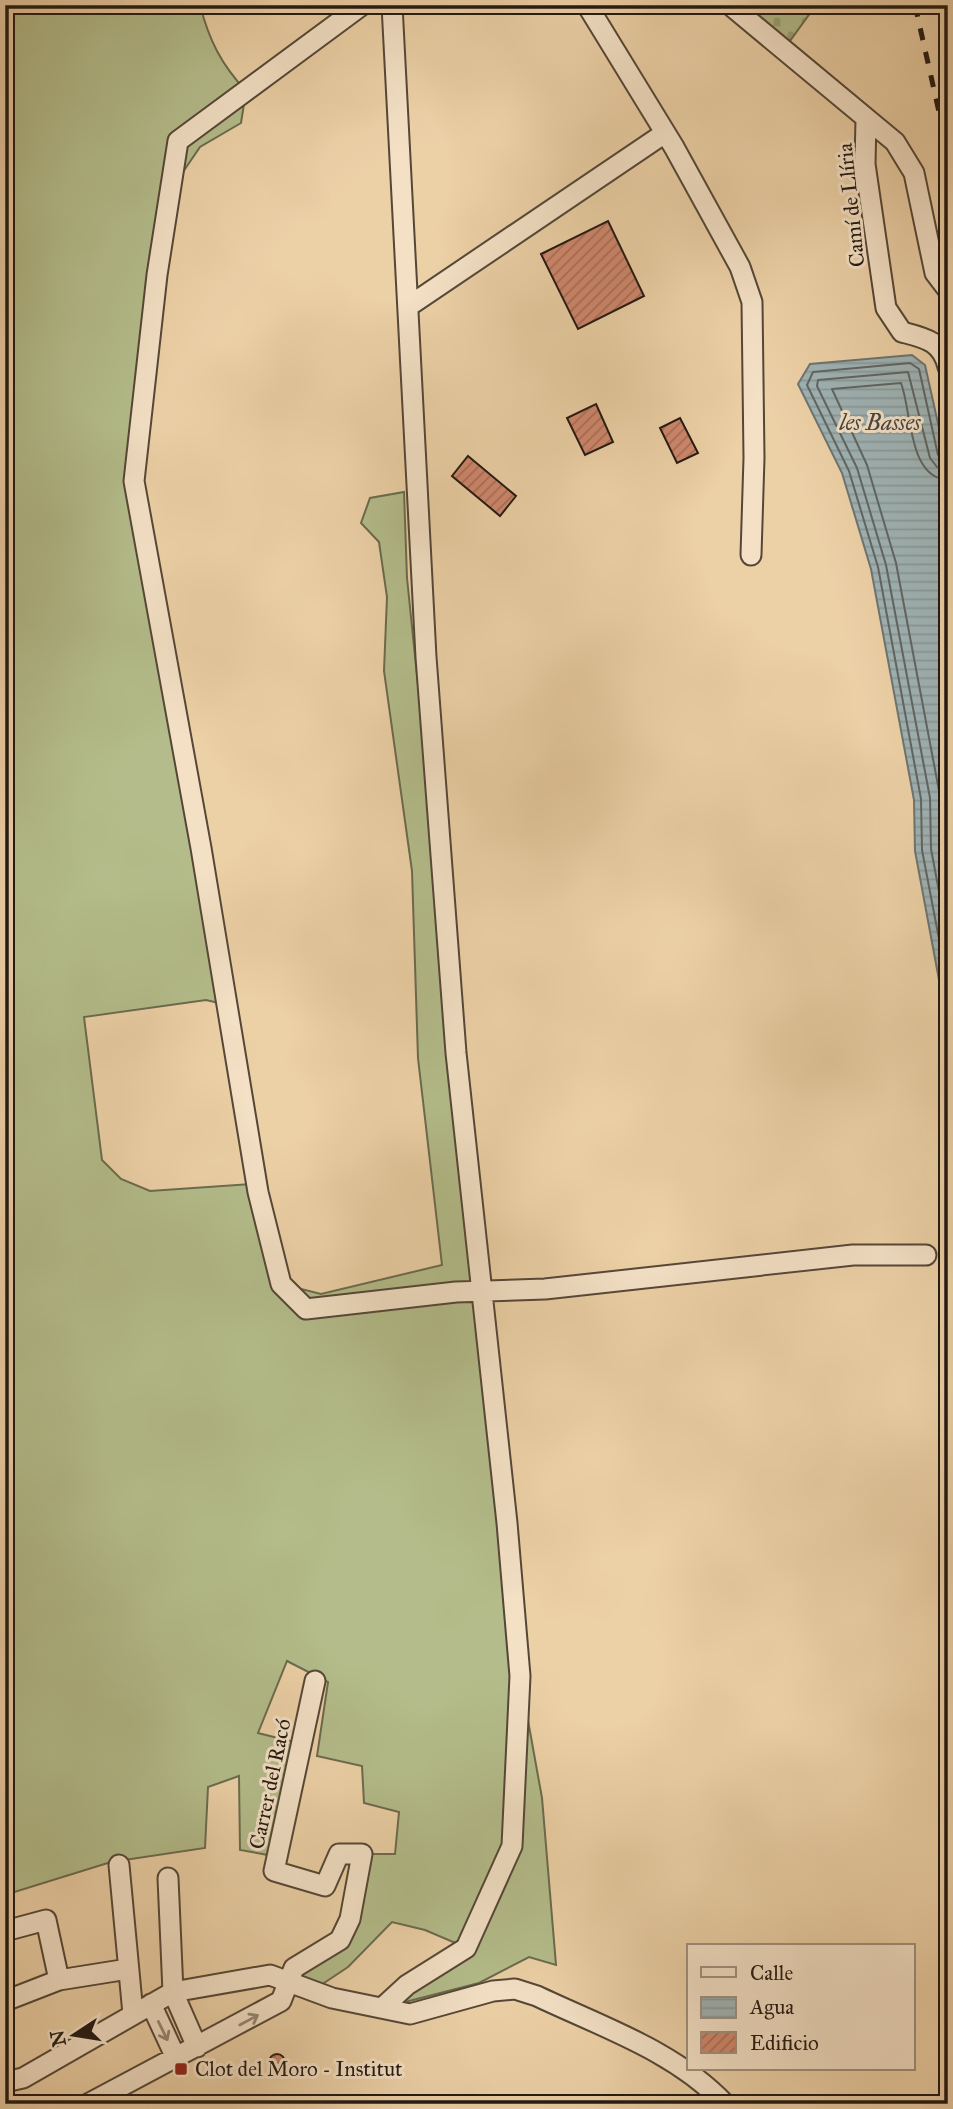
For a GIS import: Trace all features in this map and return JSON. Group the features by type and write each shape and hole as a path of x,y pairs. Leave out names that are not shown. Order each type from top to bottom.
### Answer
{"street":[{"path":"362,5 178,141 158,275 134,481 201,848 258,1192 281,1284 306,1309 480,1291 545,1289 853,1255 926,1255"},
{"path":"382,2008 407,1985 466,1948 512,1846 520,1676 507,1523 456,1053 426,657 410,306 392,5"},
{"path":"587,5 665,133 740,267 752,302 754,458 751,555"},
{"path":"730,5 866,119"},
{"name":"Camí de Llíria","path":"866,119 895,142 914,173 935,273 944,289 948,290"},
{"name":"Camí de Llíria","path":"866,119 865,164 887,308 902,332 930,339 946,358 948,367"},
{"path":"410,306 665,133"},
{"name":"Carrer del Racó","path":"290,1983 294,1968 340,1940 350,1919 362,1854 340,1854 324,1886 274,1871 315,1681"},
{"path":"119,1865 133,2014"},
{"path":"168,1878 173,1993 198,2047"},
{"path":"5,1931 46,1920 59,1980"},
{"path":"5,2001 59,1980 128,1969"},
{"path":"5,2082 23,2078 173,1993 270,1975 332,1998 410,2014 493,1991 515,1989 537,1996 671,2060 698,2077 725,2104"},
{"path":"88,2104 281,2001 290,1983"},
{"path":"150,2004 176,2058"}],"green space":[{"path":"5,5 200,5 217,51 246,91 241,123 200,147 170,191 134,481 227,1005 206,1000 84,1017 102,1160 121,1179 150,1191 251,1184 281,1284 321,1294 442,1265 418,1058 412,871 384,671 387,597 379,542 361,523 370,498 404,492 407,578 520,1676 542,1798 556,1965 529,1957 479,1983 382,2008 465,1947 425,1930 392,1922 348,1967 312,1991 291,1983 340,1939 362,1854 395,1854 399,1812 364,1803 362,1766 317,1756 328,1682 287,1661 258,1733 294,1742 268,1855 240,1850 239,1776 208,1787 205,1848 111,1862 5,1895"},
{"path":"742,5 816,5 787,45"}],"water":[{"name":"les Basses","path":"912,355 925,365 948,468 948,995 942,996 915,851 914,800 871,569 842,473 798,384 810,364"}],"building":[{"path":"608,221 644,296 578,329 541,254"},
{"path":"596,404 613,442 585,455 567,418"},
{"path":"680,418 698,453 677,463 660,428"},
{"path":"468,456 516,496 500,516 452,476"},
{"path":"274,2054 280,2054 285,2062 283,2068 274,2070 269,2065 269,2059"}],"railway":[{"path":"915,5 948,152"}],"place":[{"name":"Clot del Moro - Institut","path":"181,2069"}]}
